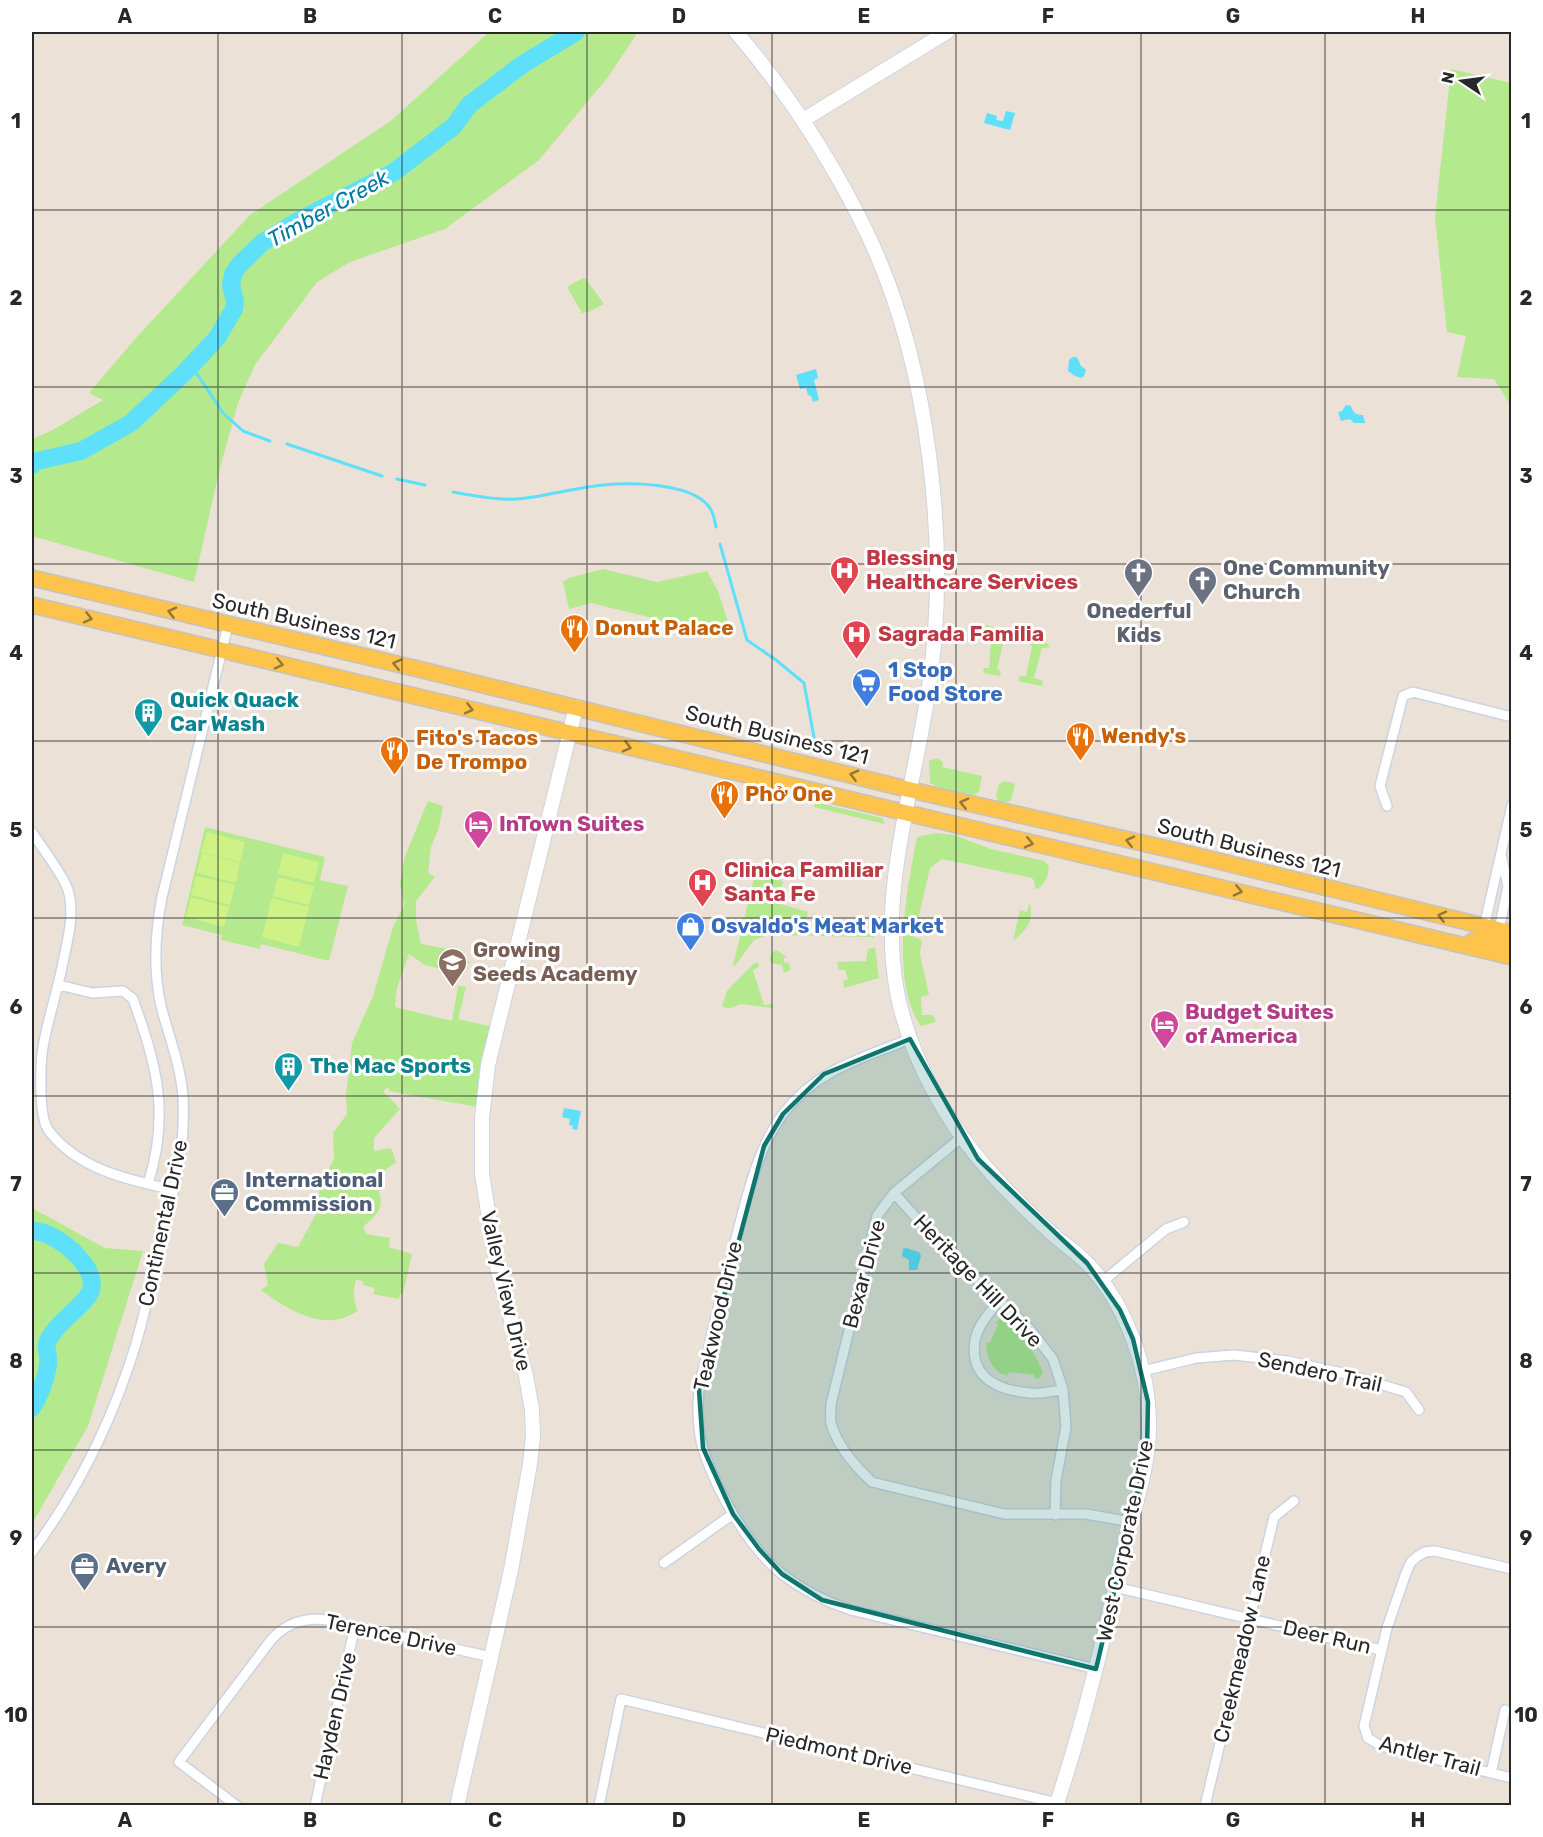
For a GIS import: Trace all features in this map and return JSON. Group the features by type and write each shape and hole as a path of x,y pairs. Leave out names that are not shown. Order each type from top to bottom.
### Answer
{"main road":[{"name":"South Business 121","path":"32,578 1498,930"},
{"name":"South Business 121","path":"32,605 1512,957"},
{"path":"1181,878 1188,854"},
{"path":"1470,947 1471,942 1478,939 1512,945"}],"street":[{"name":"West Corporate Drive","path":"736,32 772,75 802,120 867,233 887,282 914,372 926,437 936,537 937,610 929,689 896,873 892,938 896,987 910,1039 930,1084 978,1159 1052,1233 1087,1263 1102,1282 1120,1310 1133,1339 1148,1402 1147,1452 1080,1733 1057,1804"},
{"path":"802,120 948,32"},
{"name":"Continental Drive","path":"32,1552 72,1492 111,1413 135,1345 174,1190 182,1149 183,1098 178,1063 162,1008 156,932 164,888 228,626"},
{"path":"1387,806 1380,786 1403,696 1413,692 1512,717"},
{"name":"Valley View Drive","path":"457,1806 525,1497 533,1435 532,1410 526,1376 497,1267 488,1217 482,1174 482,1118 488,1065 576,707"},
{"path":"1498,930 1500,853 1512,806"},
{"path":"32,832 68,890 71,922 40,1066 44,1117 48,1130 71,1152 93,1166 121,1178 174,1190"},
{"path":"1498,930 1508,886 1500,853"},
{"path":"59,985 92,993 123,991 133,999 157,1074 160,1115 153,1168 148,1184"},
{"name":"Teakwood Drive","path":"910,1039 855,1060 819,1078 783,1114 764,1146 738,1230 699,1390 699,1420 703,1448 733,1514 759,1549 782,1574 822,1600 852,1610 1096,1669"},
{"name":"Bexar Drive","path":"962,1137 894,1193 877,1216 831,1404 831,1423 856,1468 872,1482 1004,1514 1086,1514 1131,1522"},
{"name":"Heritage Hill Drive","path":"894,1193 946,1251 1028,1327 1053,1359 1063,1390 1066,1427 1056,1479 1055,1515"},
{"path":"1102,1282 1166,1229 1184,1222"},
{"path":"999,1301 985,1318 975,1339 974,1358 981,1373 993,1385 1008,1390 1033,1394 1063,1390"},
{"name":"Sendero Trail","path":"1142,1371 1196,1358 1234,1355 1288,1361 1342,1373 1406,1392 1419,1410"},
{"name":"Creekmeadow Lane","path":"1205,1806 1274,1517 1294,1501"},
{"path":"664,1563 733,1514"},
{"name":"Deer Run","path":"1115,1587 1381,1650 1406,1573 1411,1562 1418,1556 1425,1552 1435,1551 1512,1569"},
{"name":"Terence Drive","path":"235,1805 179,1762 271,1640 282,1629 296,1622 311,1619 327,1620 491,1657"},
{"name":"Hayden Drive","path":"315,1806 355,1626"},
{"name":"Antler Trail","path":"1381,1650 1364,1726 1368,1738 1381,1746 1512,1778"},
{"name":"Piedmont Drive","path":"598,1806 621,1699 1057,1804"},
{"path":"1491,1773 1505,1710"}],"highlighted area":[{"path":"910,1039 978,1159 1087,1263 1120,1310 1133,1339 1148,1402 1147,1452 1096,1669 822,1600 782,1574 759,1549 733,1514 703,1448 699,1390 764,1146 783,1114 824,1074"}],"green space":[{"path":"489,32 638,32 608,77 539,160 445,229 350,262 317,282 255,365 238,403 220,468 194,582 32,536 32,439 51,431 103,400 89,393 135,339 250,215 392,120"},
{"path":"1451,69 1511,83 1511,406 1494,379 1457,377 1466,336 1447,332 1435,217"},
{"path":"583,278 604,304 582,313 567,287"},
{"path":"603,569 657,582 707,571 718,591 732,634 726,636 591,603 569,609 563,582 569,578"},
{"path":"986,625 1014,634 1013,636 1005,635 997,669 1001,671 1000,676 983,673 984,668 989,668 992,632 984,629"},
{"path":"1028,636 1045,641 1050,647 1042,648 1034,678 1043,681 1042,686 1018,681 1020,676 1026,676 1032,646 1027,642"},
{"path":"938,758 943,763 943,767 982,776 979,792 973,795 937,787 930,783 929,761"},
{"path":"1004,781 1015,785 1011,800 1006,803 998,801 996,796 999,784"},
{"path":"428,801 443,806 439,827 431,847 428,873 435,877 416,901 416,920 421,944 459,951 470,963 455,972 425,965 409,954 397,988 395,1007 452,1021 458,986 466,987 458,1019 489,1026 490,1030 477,1107 389,1091 389,1087 383,1091 400,1109 374,1138 374,1151 391,1148 396,1162 375,1178 380,1195 380,1206 375,1216 363,1227 366,1234 390,1238 389,1247 412,1254 403,1294 400,1294 399,1299 373,1294 375,1288 363,1285 363,1281 356,1280 354,1296 358,1311 340,1319 309,1317 288,1308 261,1290 268,1285 264,1264 278,1243 298,1247 316,1214 320,1186 334,1159 333,1133 347,1114 346,1095 352,1043 373,996 393,927 404,905 400,883 405,856"},
{"path":"815,802 882,818 885,824 814,807"},
{"path":"205,827 325,857 320,880 348,886 329,961 261,944 260,949 221,940 222,935 182,925"},
{"path":"207,832 245,842 240,862 201,852"},
{"path":"935,833 954,835 991,849 1044,861 1049,866 1046,879 1038,889 1035,888 1032,878 942,859 930,868 914,937 922,940 920,954 929,995 921,997 922,1015 933,1015 936,1022 921,1026 911,1007 905,985 903,934 905,907 917,837"},
{"path":"202,853 240,863 236,883 197,873"},
{"path":"283,853 319,862 314,883 278,874"},
{"path":"755,874 783,881 777,903 808,912 806,921 810,922 808,934 874,933 874,937 768,935 754,940 735,966 733,965"},
{"path":"196,876 235,885 230,905 191,895"},
{"path":"278,877 314,886 309,905 273,896"},
{"path":"191,897 229,907 224,927 186,917"},
{"path":"272,898 309,907 299,947 262,937"},
{"path":"1029,903 1031,914 1028,925 1013,941 1020,910 1027,912"},
{"path":"875,947 879,978 844,988 843,981 848,979 845,970 839,970 837,962 866,961 868,949"},
{"path":"776,950 787,957 784,958 784,963 788,962 791,970 784,973 782,965 771,963 770,955"},
{"path":"758,962 759,967 753,970 764,1005 772,1004 773,1008 741,1004 728,1009 722,1006 727,991 753,964"},
{"path":"32,1208 105,1248 143,1251 88,1426 32,1524"},
{"path":"999,1319 1013,1326 1026,1341 1043,1372 1040,1378 1035,1379 1034,1375 1009,1372 1007,1376 991,1363 986,1343 990,1342 998,1325 995,1323"}],"water":[{"path":"1006,111 1015,113 1010,130 984,123 987,113 997,116 996,120 1003,121"},
{"path":"1077,357 1081,366 1086,370 1082,378 1068,371 1069,360"},
{"path":"816,369 818,378 814,380 819,400 813,402 806,388 800,389 796,375"},
{"path":"1346,405 1351,406 1358,415 1363,415 1365,423 1354,423 1350,419 1341,421 1338,412 1342,411"},
{"path":"564,1108 581,1111 577,1130 572,1129 573,1126 569,1125 570,1119 562,1117"},
{"path":"903,1249 919,1252 921,1256 917,1270 909,1270 909,1260 902,1256"}],"waterway":[{"name":"Timber Creek","path":"32,465 37,461 81,451 131,423 184,373 217,338 234,309 235,301 231,286 233,274 263,242 300,220 394,172 454,126 469,105 523,64 576,32"},
{"path":"191,365 223,413 243,431 270,441"},
{"path":"287,444 382,476"},
{"path":"397,479 425,485"},
{"path":"453,492 517,499 604,485 654,485 694,495 712,512 716,527"},
{"path":"720,544 747,640 804,683 816,748"},
{"name":"Timber Creek","path":"32,1230 49,1235 71,1250 85,1265 92,1282 88,1296 57,1328 47,1343 47,1370 42,1388 32,1408"}],"place":[{"name":"Blessing Healthcare Services","path":"845,596"},
{"name":"Onederful Kids","path":"1139,598"},
{"name":"One Community Church","path":"1202,606"},
{"name":"Donut Palace","path":"574,654"},
{"name":"Sagrada Familia","path":"857,660"},
{"name":"1 Stop Food Store","path":"867,708"},
{"name":"Quick Quack Car Wash","path":"149,738"},
{"name":"Wendy's","path":"1080,762"},
{"name":"Fito's Tacos De Trompo","path":"395,776"},
{"name":"Phở One","path":"724,820"},
{"name":"InTown Suites","path":"478,850"},
{"name":"Clinica Familiar Santa Fe","path":"703,908"},
{"name":"Osvaldo's Meat Market","path":"690,952"},
{"name":"Growing Seeds Academy","path":"452,988"},
{"name":"Budget Suites of America","path":"1164,1050"},
{"name":"The Mac Sports","path":"289,1092"},
{"name":"International Commission","path":"224,1218"},
{"name":"Avery","path":"85,1592"}]}
